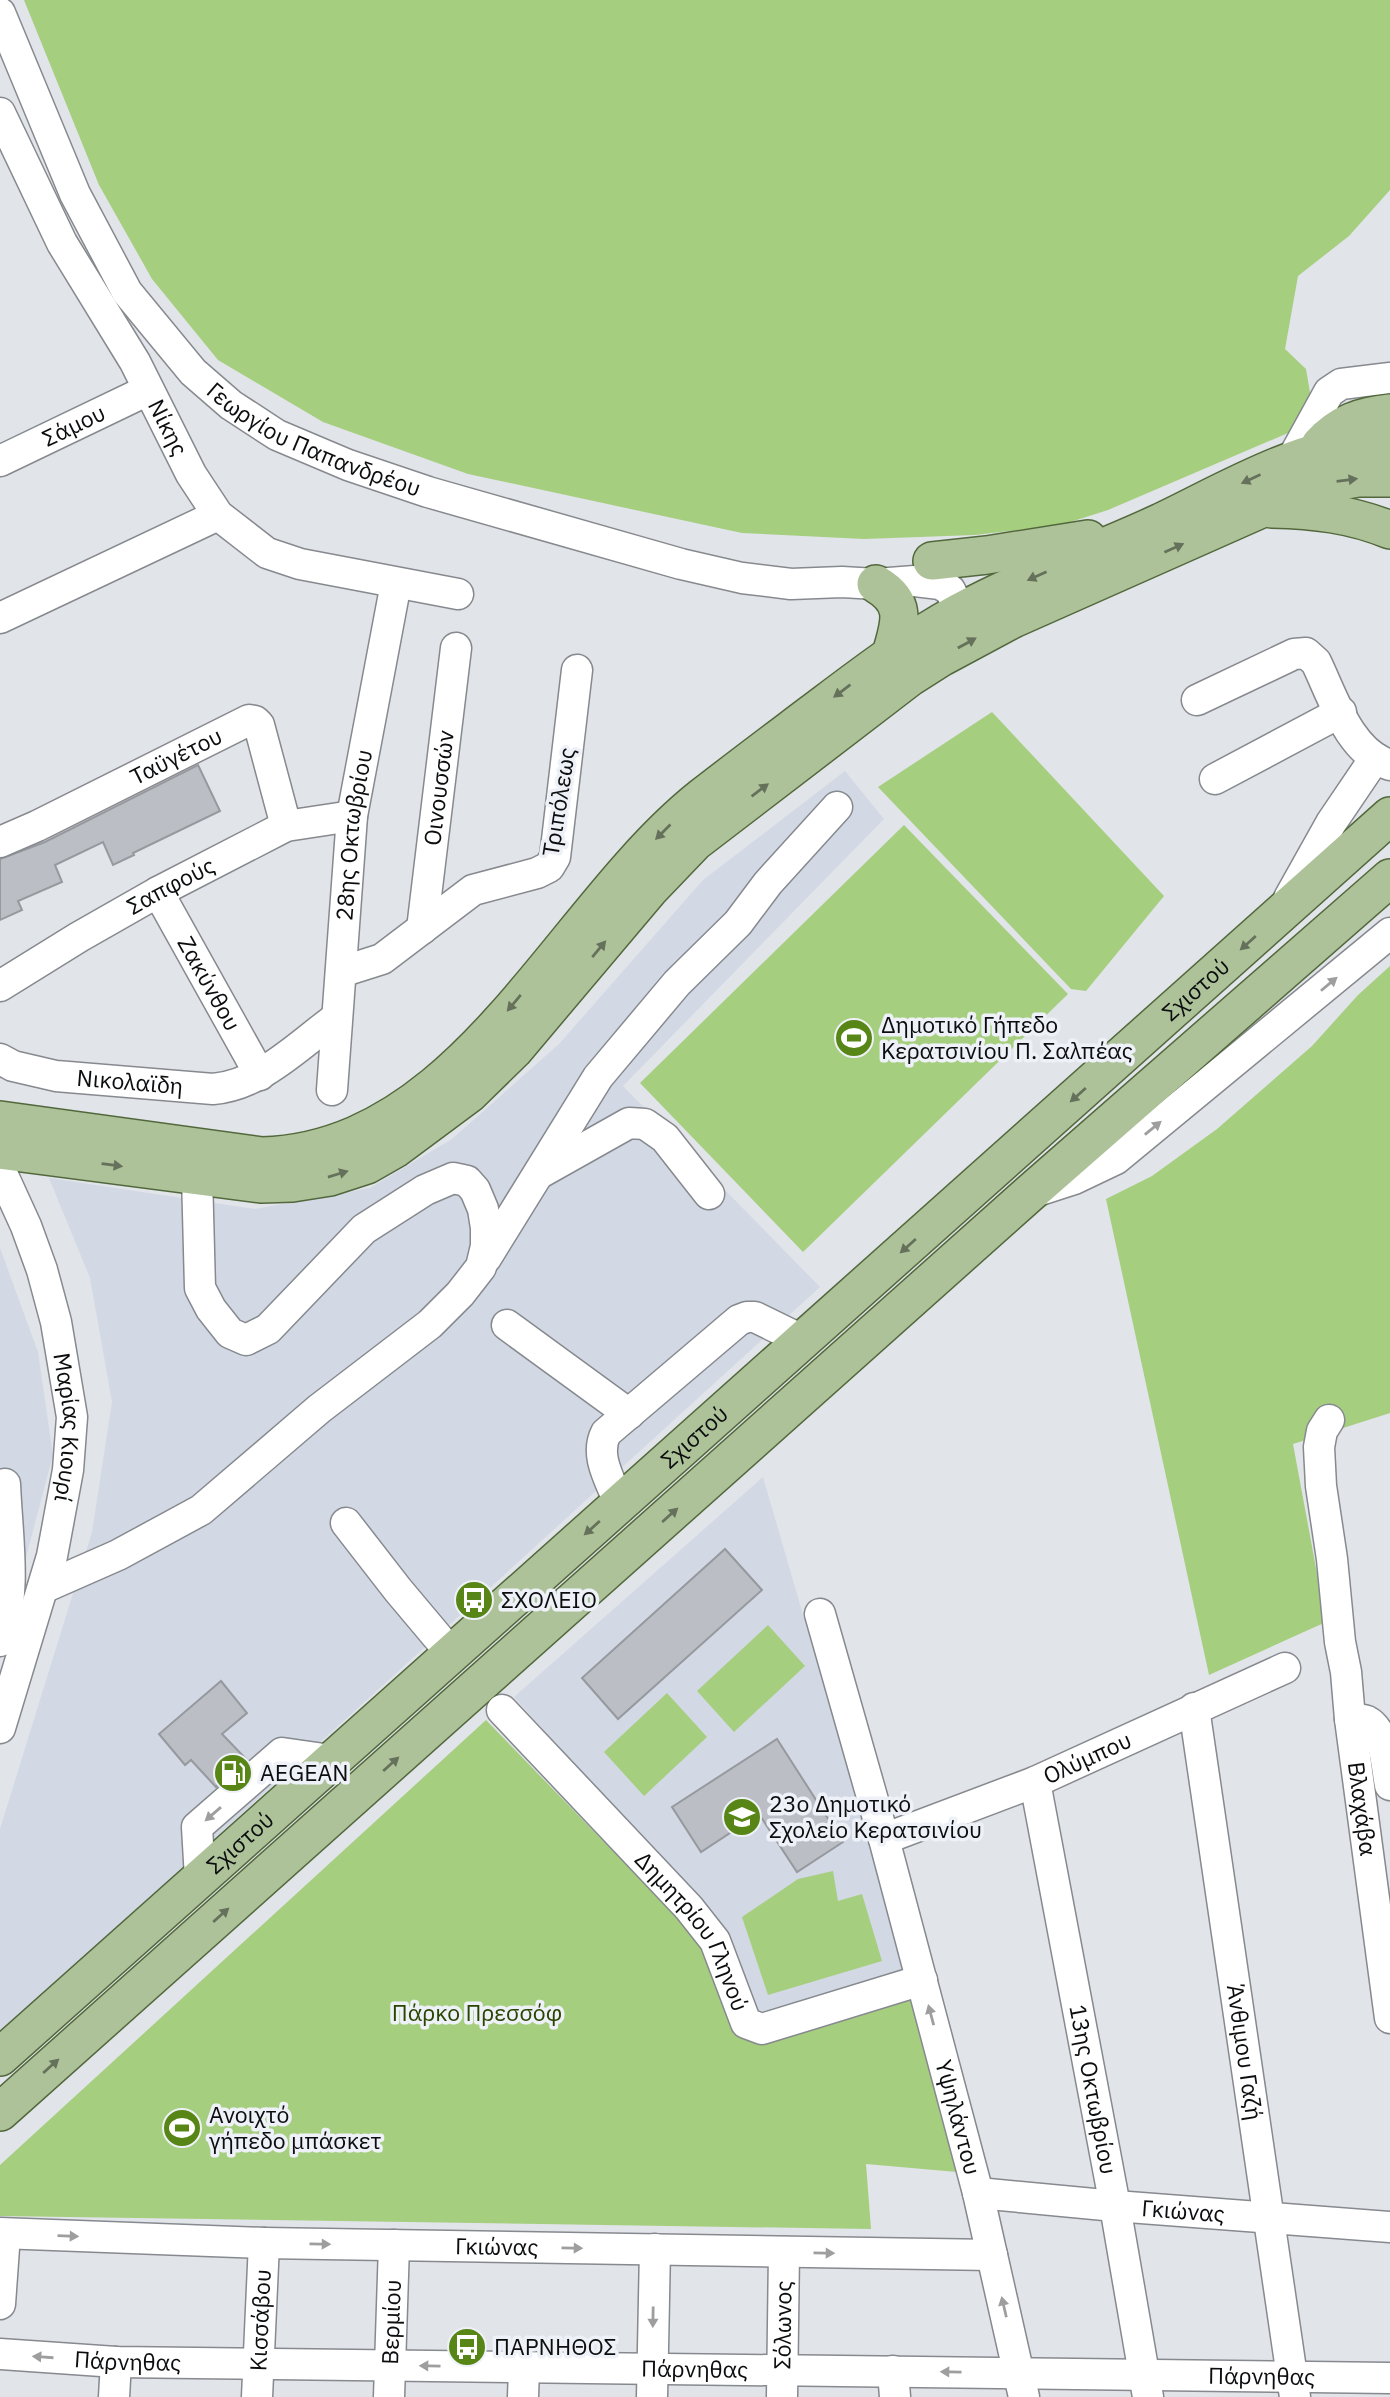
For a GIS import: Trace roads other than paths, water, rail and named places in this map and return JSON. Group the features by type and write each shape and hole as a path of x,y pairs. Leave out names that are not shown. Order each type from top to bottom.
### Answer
{"main road":[{"path":"1302,457 1344,423 1370,415 1390,413"},
{"path":"0,1150 45,1140 291,1156 349,1140 377,1126 424,1095 471,1053 666,828 891,654 961,612 999,593 1302,457 1359,444 1390,444"},
{"path":"0,1120 45,1140 197,1175 261,1184 292,1183 330,1177 367,1165 395,1149 494,1072 649,890 695,842 909,678 942,657 1013,620 1261,509 1324,484 1358,478 1390,478"},
{"path":"1261,509 1336,513 1390,530"},
{"path":"932,561 1027,549 1145,529"},
{"path":"859,583 896,600 900,614 899,628 891,654"},
{"name":"Σχιστού","path":"0,2057 1390,816"},
{"name":"Σχιστού","path":"0,2112 1030,1193 1390,878"},
{"path":"1296,962 1324,954 1354,940 1390,912"}],"street":[{"name":"Γεωργίου Παπανδρέου","path":"0,13 75,194 127,292 193,372 231,405 277,435 348,465 428,492 742,578 791,584 915,581 940,584 950,590 961,612"},
{"name":"Νίκης","path":"0,113 62,243 135,362 191,474 218,515 267,553 300,564 458,594"},
{"path":"1302,457 1329,392 1341,384 1390,378"},
{"name":"Σάμου","path":"0,461 148,390"},
{"path":"0,618 218,515"},
{"name":"Γεωργίου Παπανδρέου","path":"859,583 888,569 932,561 958,562 980,567 992,576 999,593"},
{"name":"28ης Οκτωβρίου","path":"332,1090 352,816 396,583"},
{"name":"Οινουσσών","path":"422,929 456,648"},
{"path":"1197,699 1300,652 1306,653 1315,662 1352,735 1382,761 1331,823 1281,914"},
{"name":"Τριπόλεως","path":"341,972 382,959 473,890 550,867 555,857 577,670"},
{"path":"1215,779 1341,712"},
{"name":"Ταϋγέτου","path":"0,842 249,720 259,725 286,826"},
{"path":"43,1588 118,1555 201,1510 319,1409 430,1324 460,1294 481,1267 598,1077 677,983 738,923 768,883 837,807"},
{"name":"Σαπφούς","path":"0,986 158,892 286,826 352,816"},
{"name":"Ζακύνθου","path":"158,892 260,1075"},
{"path":"1030,1193 1074,1179 1116,1159 1390,933"},
{"path":"260,1075 336,1017"},
{"name":"Νικολαϊδη","path":"0,1059 13,1066 56,1076 213,1089 229,1088 260,1075"},
{"path":"540,1173 629,1123 645,1124 665,1138 709,1194"},
{"name":"Μαρίας Κιουρί","path":"0,1169 26,1226 42,1270 56,1322 72,1418 66,1483 52,1556 0,1728"},
{"path":"197,1175 200,1288 211,1309 230,1333 246,1340 268,1329 365,1229 425,1190 453,1178 467,1181 475,1190 483,1209 486,1246 481,1267"},
{"path":"619,1503 602,1459 601,1447 607,1433 739,1320 755,1317 802,1340"},
{"path":"507,1325 629,1414"},
{"name":"Βλαχάβα","path":"1329,1420 1322,1431 1319,1447 1321,1486 1390,2018"},
{"path":"0,1641 6,1625 9,1596 5,1484"},
{"path":"346,1523 451,1653"},
{"name":"Υψηλάντου","path":"820,1614 884,1839 978,2193 1022,2385"},
{"name":"Ολύμπου","path":"884,1839 1035,1782 1285,1668"},
{"name":"Άνθιμου Γαζή","path":"1194,1708 1293,2387"},
{"name":"Δημητρίου Γληνού","path":"502,1710 698,1919 715,1941 746,2024 762,2029 922,1980"},
{"path":"1350,1719 1366,1720 1374,1727 1381,1740 1390,1785"},
{"name":"13ης Οκτωβρίου","path":"1035,1782 1146,2386"},
{"name":"Γκιώνας","path":"978,2193 1267,2219 1390,2227"},
{"path":"0,2304 3,2234"},
{"name":"Γκιώνας","path":"3,2234 264,2243 992,2255"},
{"name":"Κισσάβου","path":"257,2397 264,2243"},
{"name":"Βερμίου","path":"389,2397 394,2245"},
{"path":"652,2383 655,2249"},
{"name":"Σόλωνος","path":"782,2383 784,2252"},
{"name":"Πάρνηθας","path":"0,2354 116,2361 524,2367 652,2383 1293,2387 1390,2378"},
{"path":"114,2397 116,2361"},
{"path":"523,2397 524,2367"}],"place":[{"name":"Δημοτικό Γήπεδο Κερατσινίου Π. Σαλπέας","path":"854,1038"},
{"name":"ΣΧΟΛΕΙΟ","path":"474,1600"},
{"name":"AEGEAN","path":"233,1773"},
{"name":"23o Δημοτικό Σχολείο Κερατσινίου","path":"742,1817"},
{"name":"Ανοιχτό γήπεδο μπάσκετ","path":"182,2128"},
{"name":"ΠΑΡΝΗΘΟΣ","path":"467,2347"}],"park label":[{"name":"Πάρκο Πρεσσόφ","path":"477,2013"}]}
